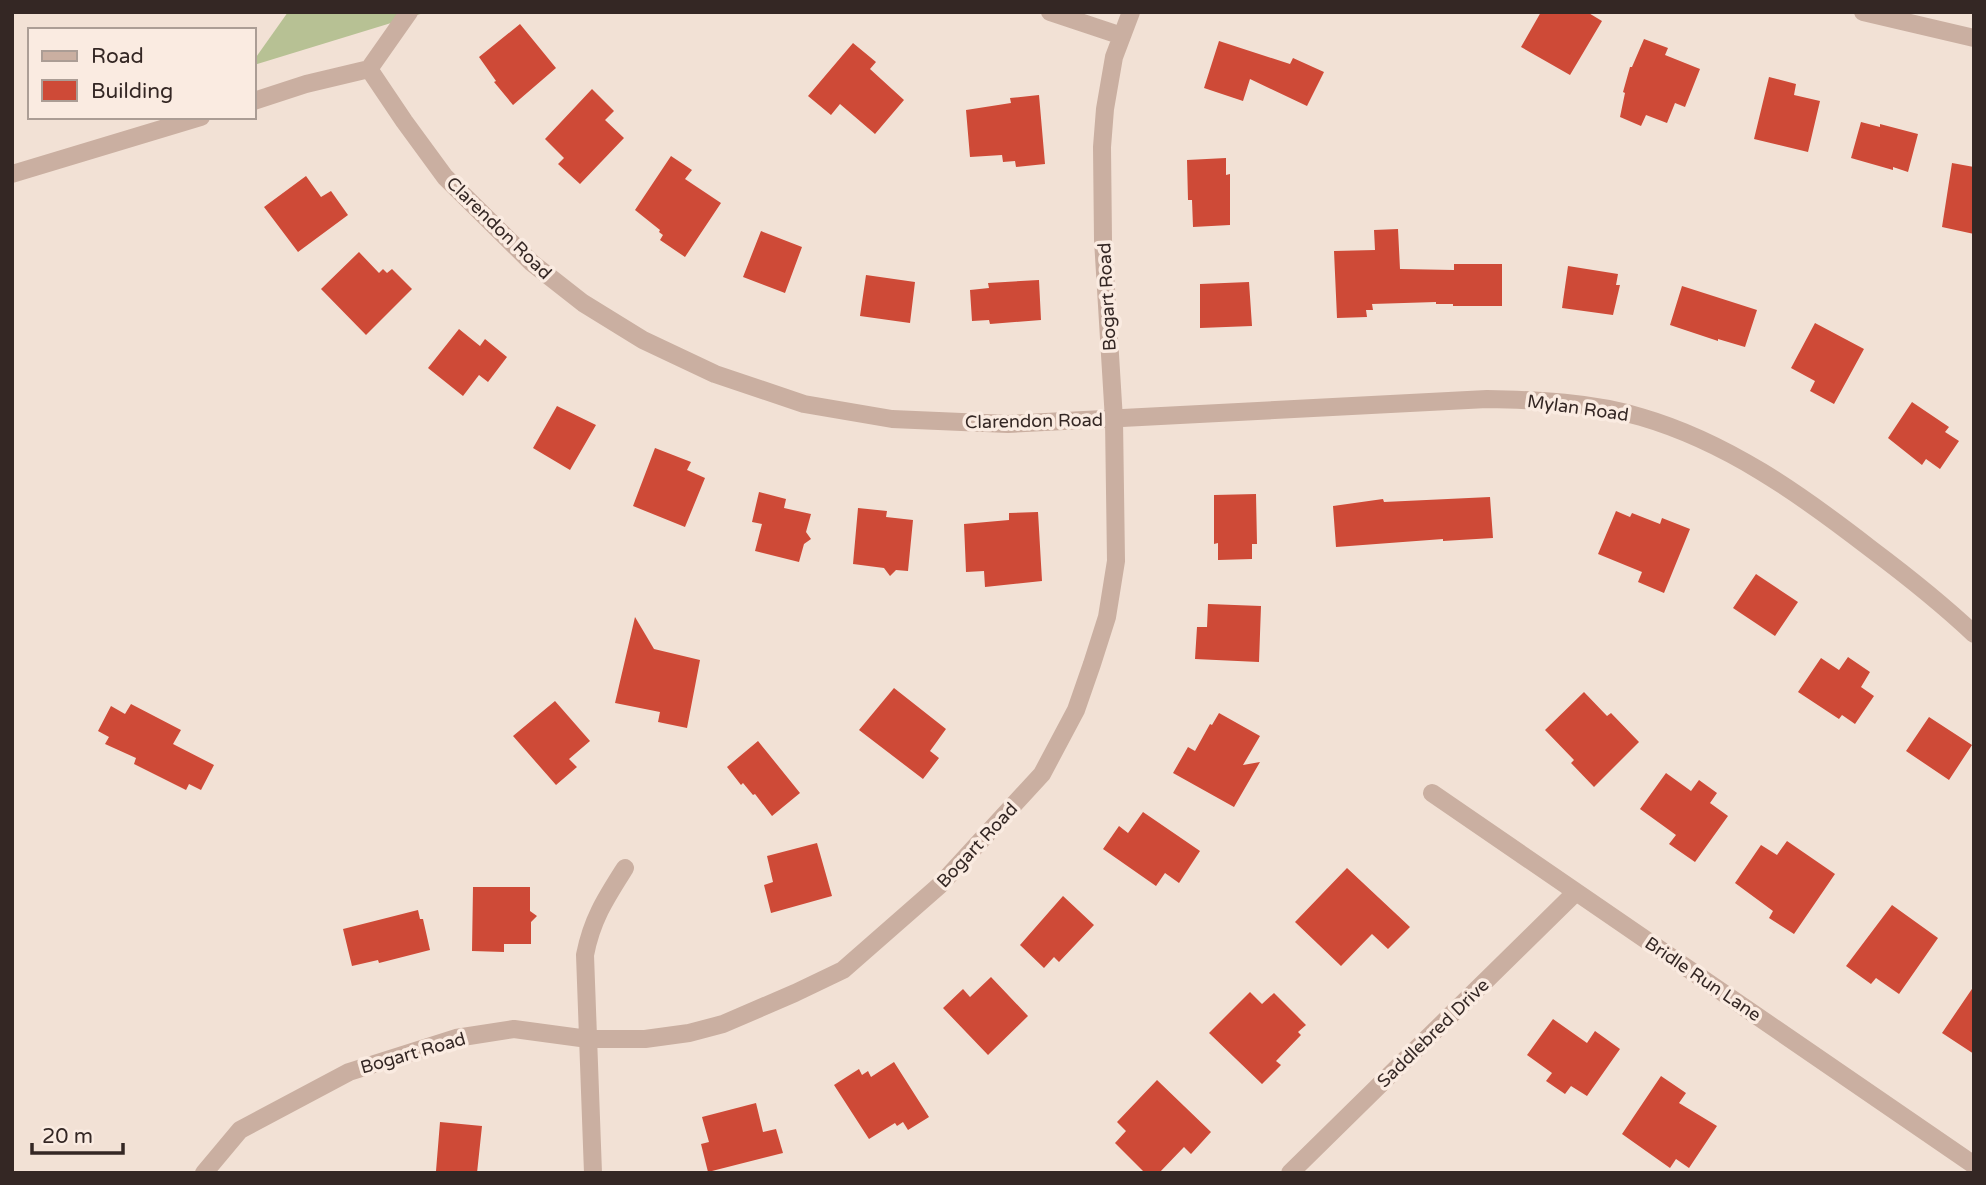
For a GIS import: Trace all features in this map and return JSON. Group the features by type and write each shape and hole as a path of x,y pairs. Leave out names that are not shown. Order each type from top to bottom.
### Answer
{"street":[{"path":"256,100 306,84 369,69 409,12"},
{"path":"1050,12 1122,36"},
{"name":"Bogart Road","path":"204,1173 240,1130 349,1072 456,1038 514,1029 588,1040 645,1040 689,1033 758,1011 843,970 940,885 1042,774 1076,710 1107,617 1116,561 1114,420 1103,240 1102,147 1105,109 1114,58 1131,12"},
{"path":"1863,12 1974,38"},
{"name":"Clarendon Road","path":"369,69 445,177 532,263 583,303 643,340 715,374 804,404 892,419 1008,424 1114,420"},
{"path":"12,174 194,119"},
{"name":"Mylan Road","path":"1114,420 1487,399 1539,400 1594,406 1640,416 1695,435 1757,468 1843,527 1941,603 1974,634"},
{"name":"Bridle Run Lane","path":"1432,793 1974,1165"},
{"path":"593,1173 585,955 598,909 625,868"},
{"name":"Saddlebred Drive","path":"1290,1173 1576,892"}],"green space":[{"path":"288,12 427,12 256,64 256,57"}],"building":[{"path":"1541,12 1587,12 1602,21 1570,75 1521,47"},
{"path":"520,24 556,68 513,105 494,82 496,81 479,57"},
{"path":"1644,39 1668,48 1665,55 1700,69 1685,107 1675,103 1667,123 1646,115 1641,126 1620,117 1630,67"},
{"path":"1219,41 1290,64 1293,58 1324,72 1307,106 1250,79 1243,101 1204,88"},
{"path":"853,43 876,62 870,69 904,100 875,134 840,104 831,115 808,96"},
{"path":"1769,77 1796,84 1794,95 1820,101 1808,152 1754,139"},
{"path":"592,89 614,111 605,120 624,138 580,184 558,164 564,158 545,139"},
{"path":"1039,95 1045,164 1016,167 1015,161 1003,162 1002,155 970,157 966,110 1011,103 1010,98"},
{"path":"1861,122 1918,134 1908,172 1851,158"},
{"path":"671,156 692,170 685,179 721,203 685,257 660,240 663,235 660,230 635,210"},
{"path":"1226,158 1226,175 1230,174 1230,225 1193,227 1192,200 1188,200 1187,160"},
{"path":"1952,163 1974,167 1974,234 1942,227"},
{"path":"306,176 321,197 331,191 348,215 298,252 264,207"},
{"path":"1398,229 1400,269 1454,270 1454,264 1502,264 1502,306 1453,306 1436,302 1372,304 1373,310 1366,310 1367,317 1337,318 1334,251 1375,250 1374,230"},
{"path":"761,231 802,247 785,293 743,277"},
{"path":"359,252 379,273 383,269 387,273 392,269 412,289 366,335 321,289"},
{"path":"1568,266 1618,274 1616,285 1620,285 1613,315 1562,308"},
{"path":"866,275 915,282 910,323 860,316"},
{"path":"1039,280 1041,320 990,324 989,320 972,321 970,290 989,288 988,283"},
{"path":"1249,282 1252,326 1200,328 1200,284"},
{"path":"1682,286 1757,310 1745,347 1670,325"},
{"path":"1815,323 1864,349 1834,404 1810,391 1815,381 1791,368"},
{"path":"459,329 480,346 485,339 507,357 488,382 479,375 463,396 428,368"},
{"path":"1912,402 1949,427 1945,432 1959,441 1940,469 1926,459 1922,465 1888,438"},
{"path":"557,406 596,425 570,470 533,448"},
{"path":"655,448 691,462 687,470 705,478 685,527 633,506"},
{"path":"759,492 786,499 784,508 811,514 806,532 811,539 804,544 799,562 755,551 762,524 752,522"},
{"path":"1256,494 1257,544 1252,544 1252,559 1218,560 1218,543 1214,544 1214,495"},
{"path":"1490,497 1493,538 1336,547 1333,506 1383,499 1384,502"},
{"path":"858,508 887,511 886,517 913,520 908,571 896,570 890,576 884,568 853,564"},
{"path":"1616,511 1630,517 1632,513 1660,524 1662,518 1690,529 1664,593 1638,582 1642,572 1598,554"},
{"path":"1038,512 1042,581 985,587 984,571 966,572 964,524 1009,520 1009,513"},
{"path":"1756,574 1798,602 1775,636 1733,608"},
{"path":"1208,604 1261,606 1259,662 1195,659 1197,627 1207,627"},
{"path":"635,617 654,649 700,660 687,728 658,722 660,712 615,703"},
{"path":"1848,657 1870,672 1861,687 1874,696 1855,724 1842,715 1839,719 1798,692 1821,658 1839,670"},
{"path":"894,688 946,729 930,751 939,758 923,779 859,730"},
{"path":"1584,692 1607,716 1611,713 1639,742 1594,787 1571,763 1574,760 1545,730"},
{"path":"555,701 590,741 569,759 577,767 556,785 513,736"},
{"path":"131,704 181,730 173,744 214,765 201,790 189,784 186,790 134,764 136,758 105,744 109,737 98,731 111,706 125,714"},
{"path":"1219,713 1260,736 1243,765 1260,762 1234,807 1173,773 1188,747 1195,751"},
{"path":"1929,717 1972,745 1949,780 1906,751"},
{"path":"758,741 800,793 772,816 755,794 743,783 741,785 727,767"},
{"path":"1666,773 1691,791 1699,780 1717,793 1710,803 1728,816 1695,862 1669,844 1676,835 1640,809"},
{"path":"1143,812 1200,851 1179,883 1165,873 1156,886 1103,849 1119,826 1128,833"},
{"path":"1787,841 1835,874 1794,934 1769,918 1773,911 1735,883 1761,845 1777,855"},
{"path":"817,843 832,896 771,913 764,885 773,882 767,856"},
{"path":"1347,868 1410,927 1388,949 1372,934 1341,966 1295,922"},
{"path":"473,887 530,887 530,911 537,916 531,922 531,944 504,944 504,952 472,951"},
{"path":"1063,896 1094,925 1059,962 1054,957 1044,968 1020,945"},
{"path":"1892,905 1938,938 1899,994 1876,978 1871,984 1846,966"},
{"path":"418,910 420,919 423,919 430,950 379,963 378,960 352,966 343,929"},
{"path":"991,977 1028,1016 988,1055 943,1008 963,989 970,997"},
{"path":"1974,986 1974,1054 1942,1033"},
{"path":"1250,992 1262,1004 1274,993 1306,1025 1298,1032 1301,1035 1276,1061 1281,1065 1262,1084 1209,1033"},
{"path":"1553,1019 1587,1043 1595,1031 1620,1049 1587,1096 1571,1086 1565,1094 1546,1081 1552,1073 1527,1055"},
{"path":"894,1062 929,1117 908,1130 903,1122 897,1126 895,1123 869,1139 834,1085 859,1069 862,1075 868,1071 871,1077"},
{"path":"1661,1076 1686,1093 1679,1103 1717,1126 1689,1168 1676,1159 1670,1168 1622,1134"},
{"path":"1157,1080 1211,1132 1191,1154 1184,1147 1159,1173 1145,1173 1115,1143 1126,1131 1117,1122"},
{"path":"756,1103 763,1132 776,1129 783,1153 708,1172 701,1144 709,1142 702,1117"},
{"path":"440,1122 482,1126 477,1173 436,1171"}]}
